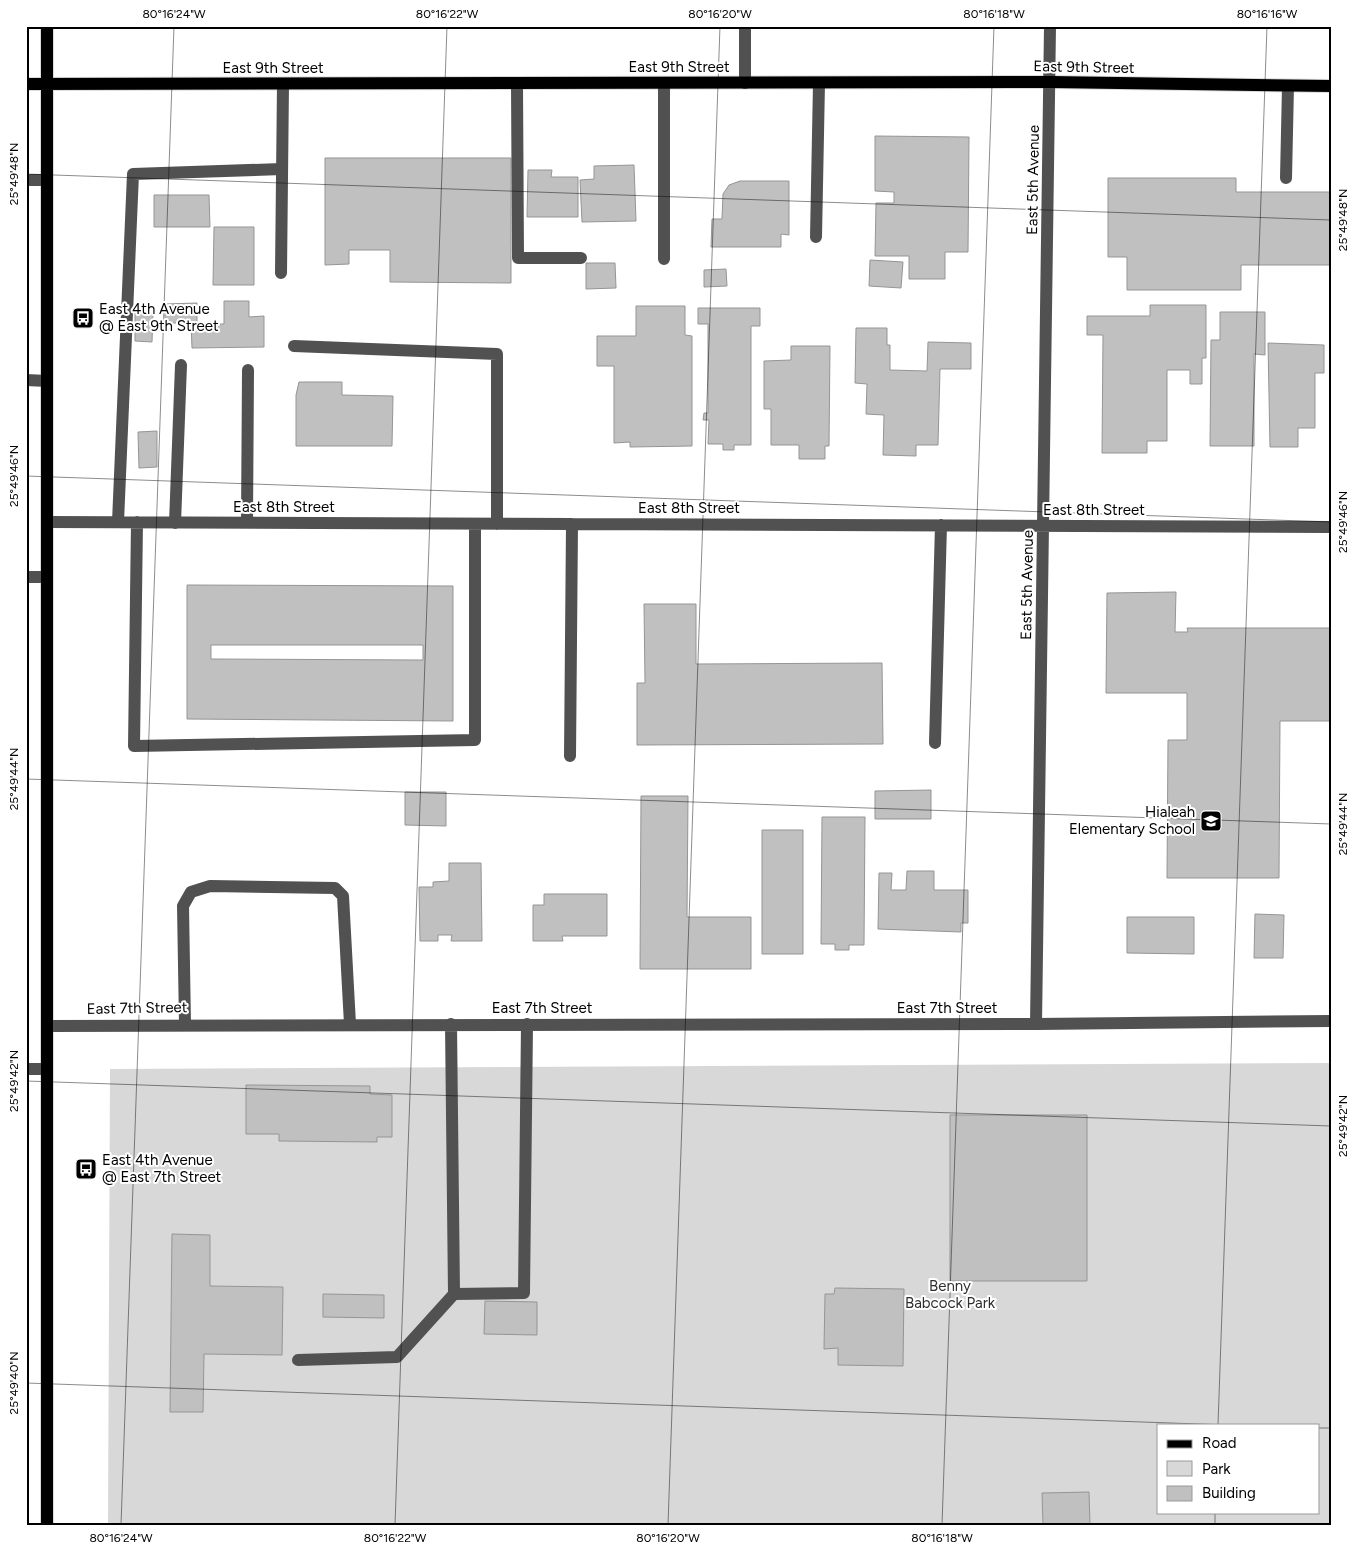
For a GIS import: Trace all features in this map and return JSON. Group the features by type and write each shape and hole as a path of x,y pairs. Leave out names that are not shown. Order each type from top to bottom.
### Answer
{"main road":[{"path":"47,26 47,1525"},
{"name":"East 9th Street","path":"26,84 1050,82 1331,86"}],"street":[{"path":"745,26 745,83"},
{"name":"East 5th Avenue","path":"1036,1024 1045,526 1050,26"},
{"path":"517,83 518,258 581,258"},
{"path":"664,83 664,259"},
{"path":"816,237 819,83"},
{"path":"281,273 284,84"},
{"path":"1286,178 1288,86"},
{"path":"118,522 133,174 282,169"},
{"path":"26,180 47,180"},
{"path":"294,346 496,354 498,524"},
{"path":"175,523 181,365"},
{"path":"246,522 248,370"},
{"path":"26,380 47,381"},
{"name":"East 8th Street","path":"47,522 1331,527"},
{"path":"137,522 134,746 475,740 475,524"},
{"path":"570,756 572,524"},
{"path":"935,743 941,526"},
{"path":"26,577 47,577"},
{"path":"185,1024 183,906 191,892 210,886 335,888 343,896 350,1024"},
{"name":"East 7th Street","path":"48,1026 185,1024 1036,1024 1331,1021"},
{"path":"298,1360 397,1357 454,1294 452,1024"},
{"path":"454,1294 524,1293 527,1024"},
{"path":"26,1068 47,1068"}],"green space":[{"name":"Benny Babcock Park","path":"1331,1063 1331,1525 108,1525 110,1069"}],"building":[{"path":"875,136 969,137 968,252 945,252 945,279 909,279 909,256 875,256 876,203 894,203 894,192 875,191"},
{"path":"325,158 511,158 511,283 390,282 390,250 349,250 349,264 325,265"},
{"path":"634,165 636,221 582,222 580,180 594,179 594,166"},
{"path":"528,170 552,170 551,177 578,177 578,217 527,217"},
{"path":"1108,178 1236,178 1236,192 1331,192 1331,265 1241,265 1241,290 1127,290 1127,257 1108,257"},
{"path":"740,181 789,181 789,235 781,234 781,247 711,247 712,219 722,219 723,194 729,185"},
{"path":"154,195 209,195 210,227 154,227"},
{"path":"214,227 254,227 254,285 213,285"},
{"path":"870,260 903,262 901,288 869,286"},
{"path":"586,263 615,263 616,288 586,289"},
{"path":"726,269 727,286 704,287 704,270"},
{"path":"224,301 249,301 249,317 264,316 264,347 192,348 191,323 165,323 165,304 197,303 197,324 224,324"},
{"path":"1150,305 1206,305 1206,358 1202,358 1202,384 1190,384 1190,370 1167,370 1167,441 1147,441 1147,453 1102,453 1103,335 1087,335 1087,316 1150,316"},
{"path":"636,306 685,306 685,335 692,336 692,446 630,447 630,442 614,443 614,366 597,366 597,336 636,336"},
{"path":"698,308 760,308 760,326 751,326 751,445 734,445 734,450 723,450 723,444 708,444 709,420 703,420 704,413 708,413 708,324 698,324"},
{"path":"135,311 153,312 152,342 135,341"},
{"path":"1220,312 1265,312 1265,355 1254,354 1254,446 1210,446 1211,340 1220,340"},
{"path":"856,328 887,328 887,345 890,345 890,370 927,371 928,342 971,343 971,369 940,369 938,445 916,445 916,456 883,455 884,415 866,414 867,384 855,383"},
{"path":"1268,343 1324,345 1324,373 1315,373 1315,428 1298,428 1298,447 1270,447"},
{"path":"791,346 830,346 829,446 825,446 825,459 799,459 799,445 771,445 771,409 764,409 764,361 791,360"},
{"path":"299,382 342,382 342,395 393,396 392,446 296,446 296,395"},
{"path":"157,431 157,467 139,468 138,432"},
{"path":"187,585 453,586 453,721 187,719","holes":["211,645 423,645 423,660 211,659"]},
{"path":"1176,592 1175,632 1188,632 1187,628 1331,628 1331,721 1280,721 1279,878 1167,878 1168,740 1187,740 1187,693 1106,693 1107,593"},
{"path":"644,604 696,604 696,664 882,663 883,744 637,745 637,683 645,683"},
{"path":"931,790 931,819 875,819 875,791"},
{"path":"405,792 446,792 446,826 405,825"},
{"path":"641,796 688,796 687,917 751,917 751,969 640,969"},
{"path":"822,817 865,817 864,945 849,945 849,950 835,950 835,944 821,944"},
{"path":"762,830 803,830 803,954 762,954"},
{"path":"449,863 481,863 482,941 451,941 452,935 438,935 438,941 420,941 419,887 433,887 433,882 449,881"},
{"path":"907,871 934,871 934,890 968,890 968,923 961,923 961,932 878,929 879,873 892,873 891,890 906,890"},
{"path":"544,894 607,894 607,936 562,936 563,941 533,941 533,905 544,905"},
{"path":"1255,914 1284,915 1283,958 1254,958"},
{"path":"1127,917 1194,917 1194,954 1127,953"},
{"path":"246,1085 370,1086 370,1094 392,1095 392,1137 377,1137 377,1142 279,1141 279,1134 246,1134"},
{"path":"950,1115 1087,1115 1087,1281 950,1281"},
{"path":"172,1234 210,1235 210,1286 283,1287 282,1355 204,1354 203,1412 170,1412"},
{"path":"835,1288 904,1289 903,1366 838,1365 838,1348 824,1349 825,1294 834,1294"},
{"path":"323,1294 384,1295 384,1318 323,1317"},
{"path":"485,1301 537,1302 537,1335 484,1334"},
{"path":"1089,1492 1090,1525 1043,1525 1042,1493"}],"place":[{"name":"East 4th Avenue @ East 9th Street","path":"83,318"},
{"name":"Hialeah Elementary School","path":"1211,821"},
{"name":"East 4th Avenue @ East 7th Street","path":"86,1169"}]}
